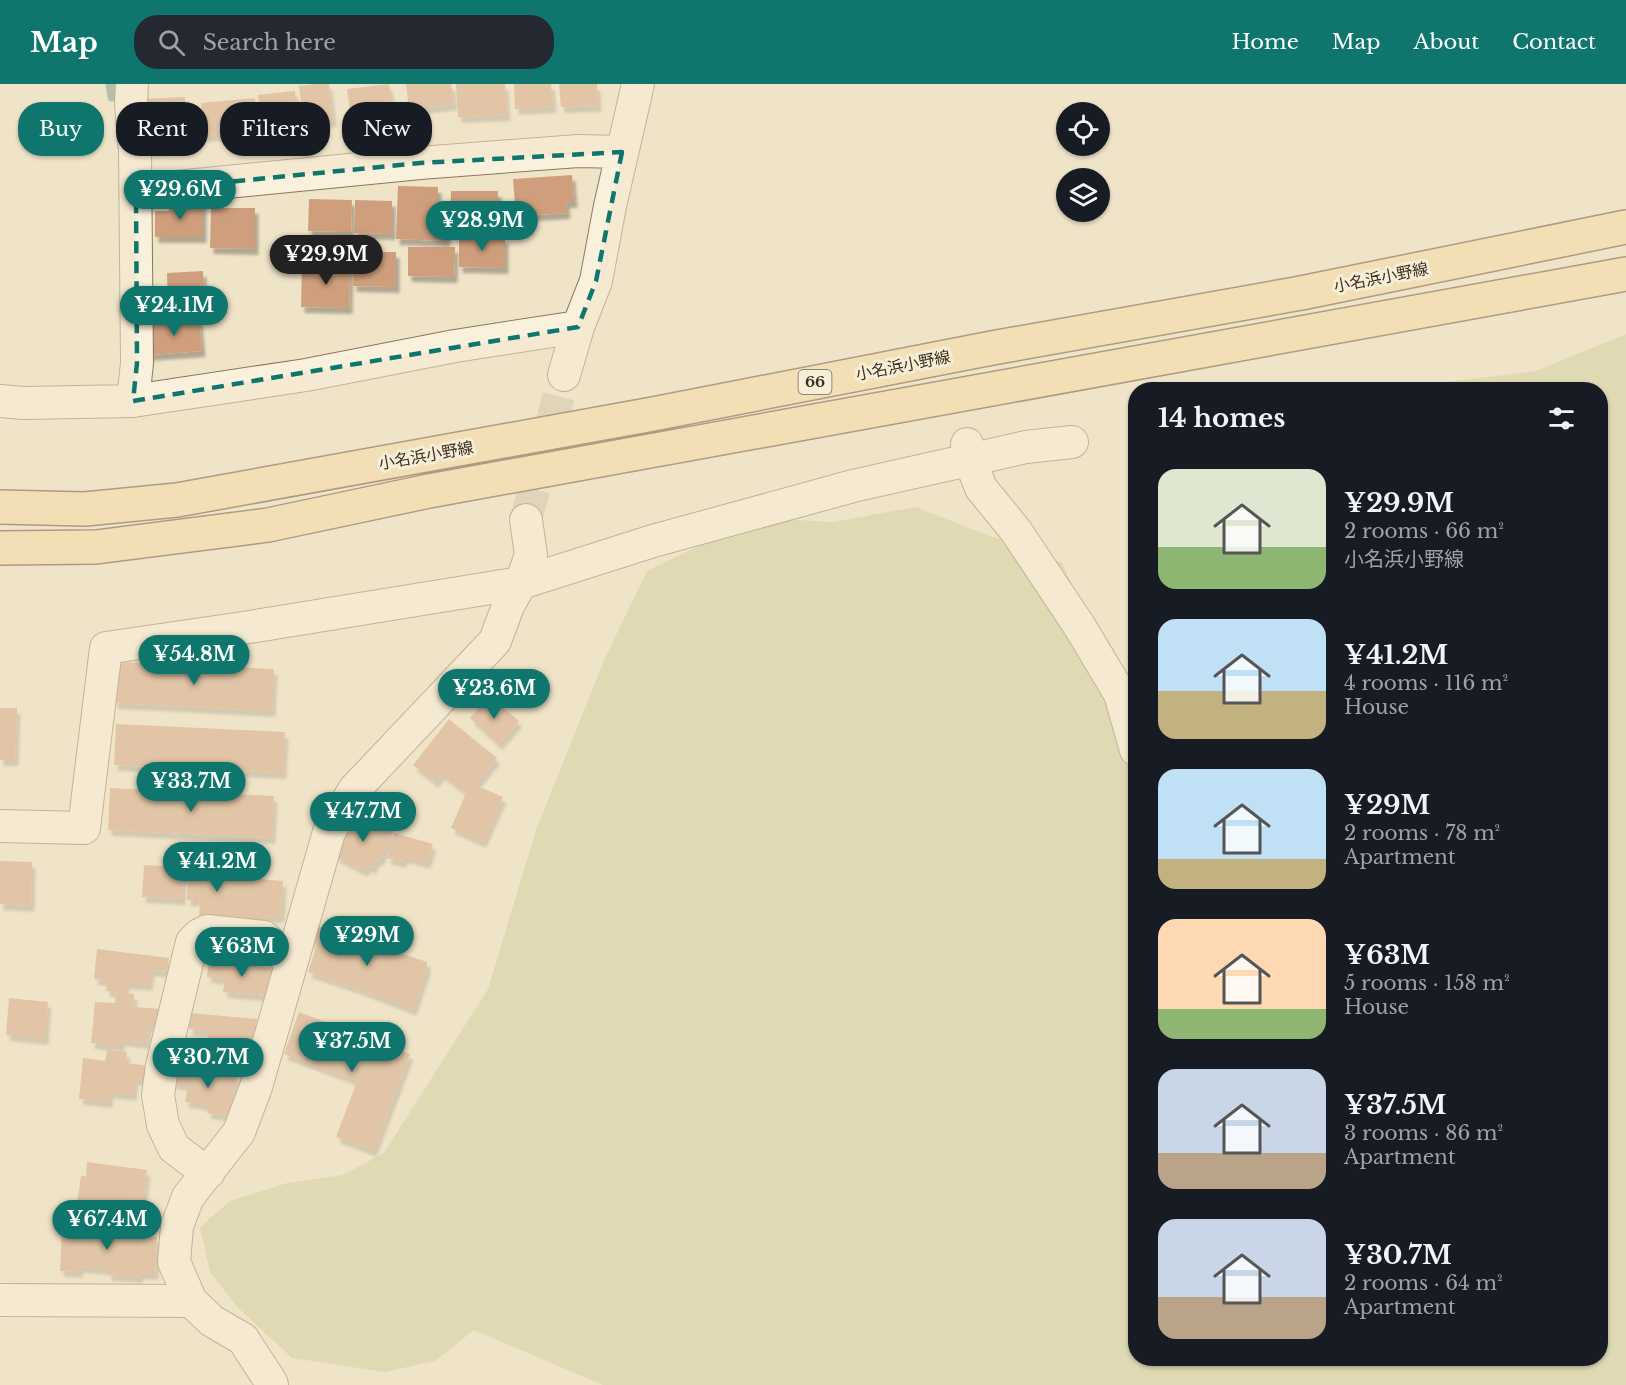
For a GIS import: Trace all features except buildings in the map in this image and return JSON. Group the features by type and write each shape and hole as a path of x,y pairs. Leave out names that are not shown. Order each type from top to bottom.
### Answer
{"main road":[{"name":"小名浜小野線","path":"0,507 85,509 177,500 653,414 992,348 1301,293 1626,227"},
{"name":"66","path":"0,548 96,547 268,525 429,490 1626,274"}],"street":[{"path":"132,84 136,191 137,363 133,402"},
{"path":"564,375 578,327 596,281 610,206 638,84"},
{"path":"136,191 578,151 622,152"},
{"path":"0,401 24,404 133,402 306,375 455,346 578,327"},
{"path":"0,826 84,828 106,648 521,583 653,541 968,452 1072,442"},
{"path":"968,452 981,488 1029,550 1080,627 1120,694 1128,722"},
{"path":"272,1385 243,1339 212,1321 191,1301 174,1262 177,1226 188,1197 239,1132 256,1087 329,832 354,790 495,642 531,555 526,520"},
{"path":"209,1172 174,1148 164,1125 158,1095 162,1066 192,942 207,931 264,937 292,962"},
{"path":"0,1300 191,1301"}],"highlighted area":[{"path":"622,152 596,281 578,327 133,401 137,363 136,191 420,163"}],"green space":[{"path":"1626,334 1626,1385 603,1385 474,1330 435,1361 385,1372 292,1358 237,1307 210,1272 200,1227 230,1201 287,1183 343,1175 384,1153 488,989 536,830 605,658 647,571 723,534 781,519 832,522 916,507 989,536 1025,546 1062,563 1128,709 1128,1366 1608,1366 1608,382 1447,382 1536,371"}],"waterway":[{"path":"110,84 112,97"}],"tunnel":[{"path":"526,520 564,375"}]}
